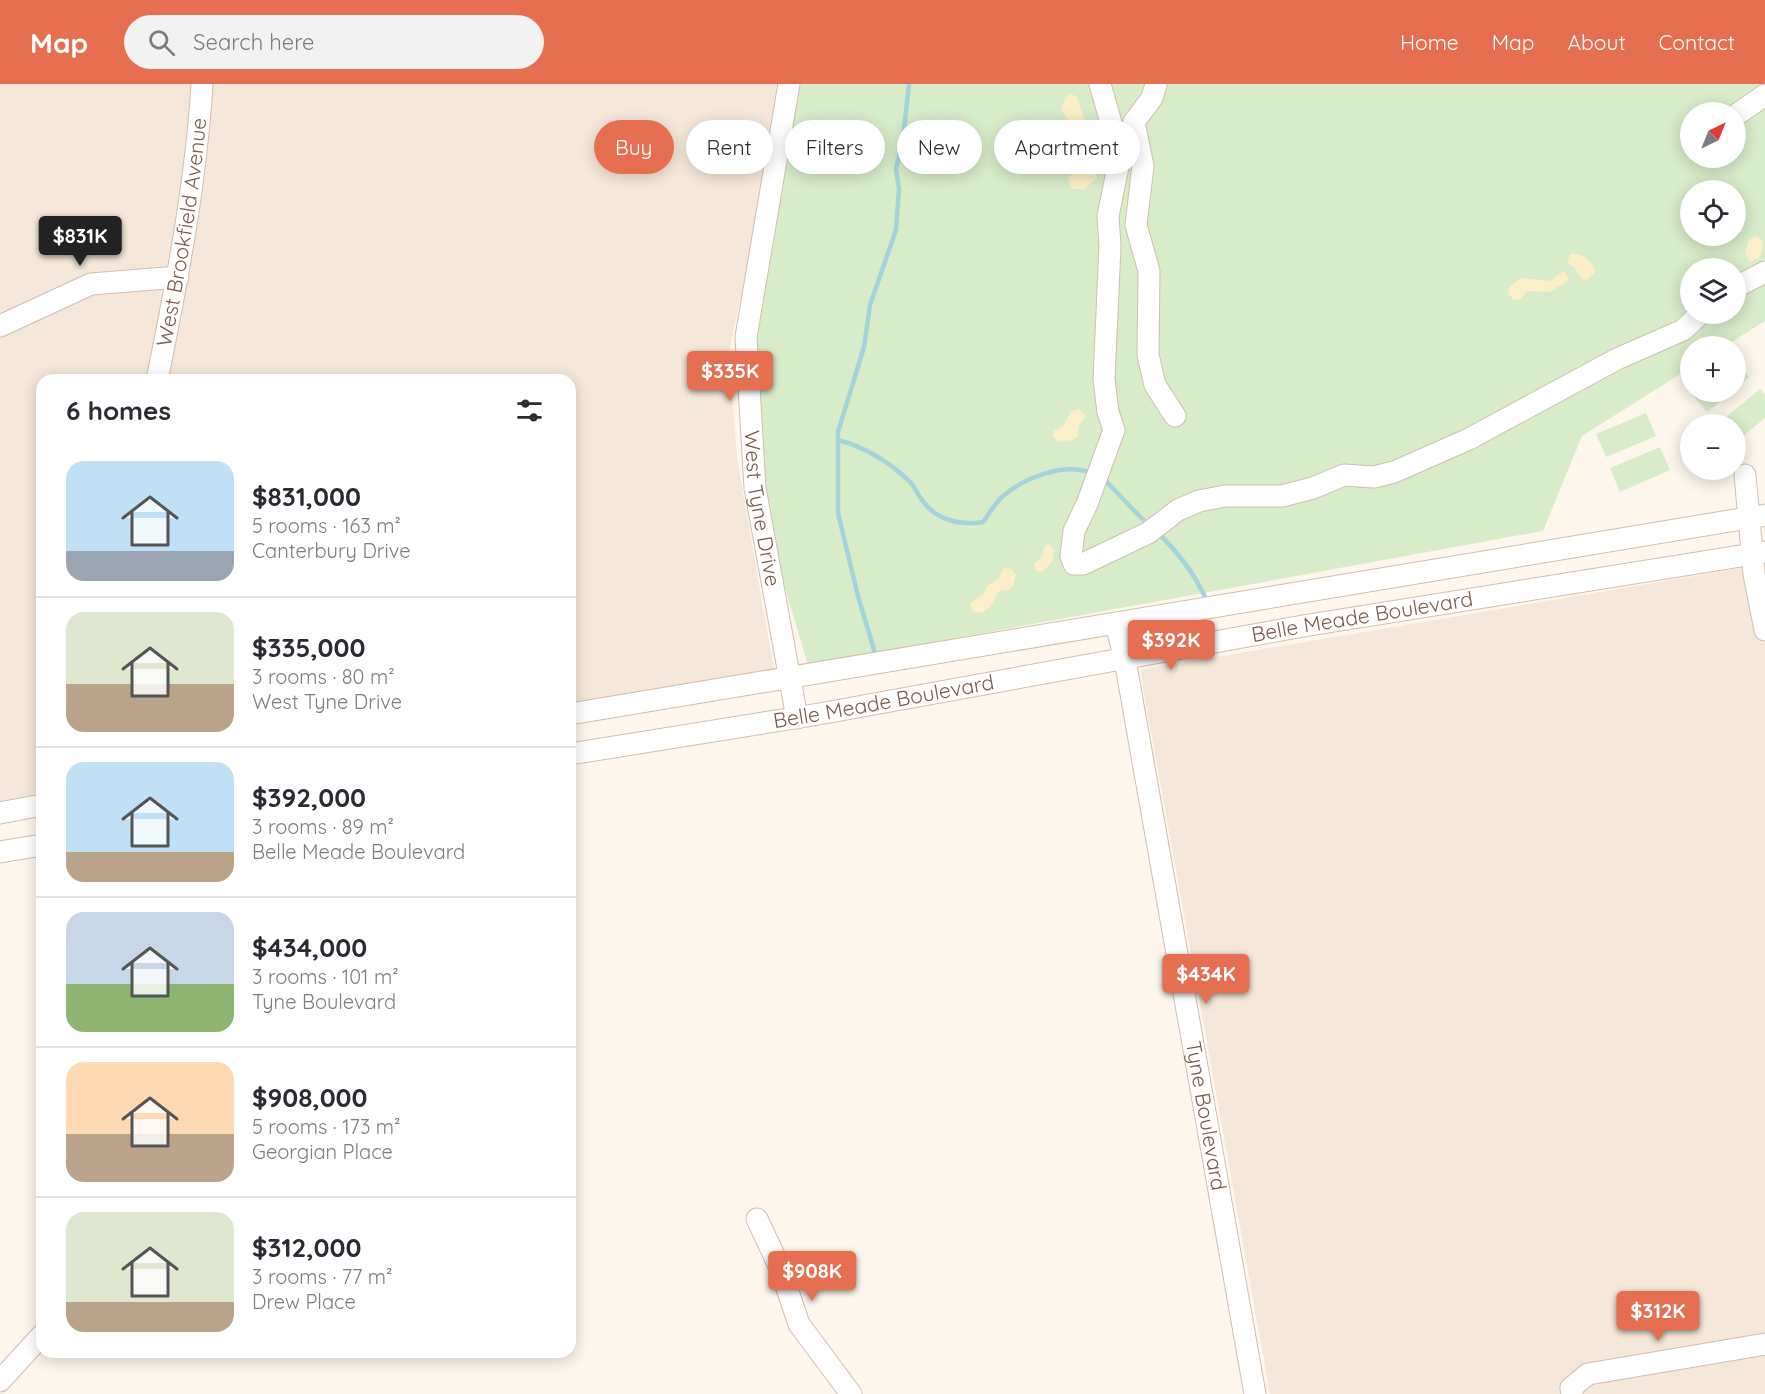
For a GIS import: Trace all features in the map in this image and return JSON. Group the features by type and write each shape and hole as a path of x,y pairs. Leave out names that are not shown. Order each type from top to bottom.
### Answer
{"street":[{"name":"West Brookfield Avenue","path":"158,374 178,278 200,120 202,84"},
{"name":"West Tyne Drive","path":"789,84 746,337 754,488 797,718"},
{"path":"1100,84 1115,137 1118,167 1108,216 1110,246 1104,380 1108,412 1114,430 1104,462 1074,531 1071,556 1074,564 1089,561 1153,528 1184,506 1209,498 1282,496 1313,488 1344,475 1374,477 1394,472 1469,439 1617,359 1683,330 1689,324"},
{"path":"1156,84 1152,98 1134,122 1143,166 1136,225 1149,271 1148,355 1155,385 1175,416"},
{"path":"1746,108 1765,95"},
{"path":"1746,282 1765,272"},
{"path":"0,326 91,284 178,278"},
{"path":"1746,478 1757,516 1760,552 1754,574 1765,630"},
{"name":"Belle Meade Boulevard","path":"576,713 1757,516"},
{"name":"Belle Meade Boulevard","path":"576,753 797,718 1303,626 1760,552"},
{"name":"Tyne Boulevard","path":"1116,624 1125,660 1255,1394"},
{"path":"0,813 36,806"},
{"path":"0,852 36,846"},
{"path":"758,1220 780,1268 799,1324 851,1394"},
{"path":"0,1381 36,1342"},
{"path":"1572,1391 1588,1374 1765,1344"}],"shaded area":[{"path":"0,84 777,84 773,125 773,120 686,120 686,174 766,174 729,353 737,457 774,670 576,704 576,374 36,374 36,797 0,803"},
{"path":"1765,564 1765,1394 1270,1394 1140,670"}],"green space":[{"path":"789,84 1765,84 1765,321 1741,336 1680,336 1680,374 1582,436 1543,531 808,665 755,488 746,337"},
{"path":"1760,389 1765,395 1765,418 1746,434 1746,414 1730,414"},
{"path":"1699,402 1720,402 1707,412"},
{"path":"1646,413 1656,436 1606,457 1596,434"},
{"path":"1660,447 1670,470 1620,492 1610,468"}],"sand":[{"path":"1071,94 1077,97 1085,120 1069,120 1061,110 1065,98"},
{"path":"1072,174 1096,174 1097,178 1084,189 1072,189 1068,178"},
{"path":"1755,236 1761,239 1763,245 1760,257 1750,262 1745,253 1749,240"},
{"path":"1570,254 1582,256 1592,264 1595,272 1587,280 1582,279 1575,268 1567,263"},
{"path":"1564,271 1569,280 1550,292 1528,291 1519,300 1513,299 1508,294 1510,286 1521,278 1550,281"},
{"path":"1079,409 1086,416 1079,426 1078,436 1073,440 1058,442 1053,436 1054,431 1064,425 1071,411"},
{"path":"1049,544 1054,550 1052,562 1042,572 1036,571 1034,564 1042,556 1045,546"},
{"path":"1004,568 1011,569 1016,575 1014,585 1008,590 999,591 992,604 983,612 973,612 970,603 984,594 987,586 998,579"}],"waterway":[{"path":"875,653 858,596 838,513 838,432 864,347 870,305 896,230 899,189 896,169 903,138 909,84"},
{"path":"838,440 867,451 885,462 911,483 928,507 941,517 957,522 983,522 1003,496 1033,478 1069,469 1091,473"},
{"path":"1102,477 1148,525"},
{"path":"1157,532 1184,562 1205,597"}]}
